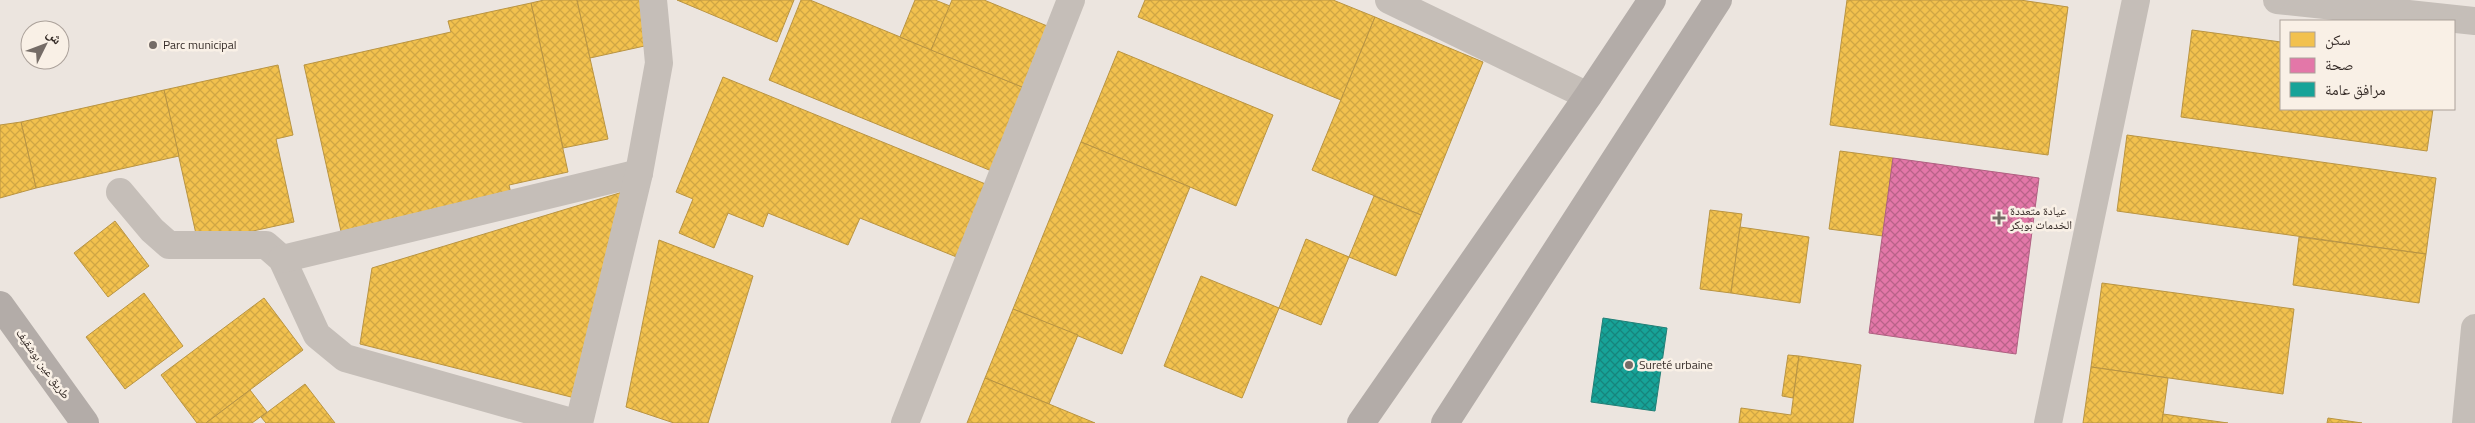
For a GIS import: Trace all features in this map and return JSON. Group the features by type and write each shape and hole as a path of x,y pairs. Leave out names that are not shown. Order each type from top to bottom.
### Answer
{"main road":[{"path":"1361,423 1588,96 1652,0"},
{"path":"1445,423 1718,0"},
{"name":"طريق عين بوشقيف","path":"0,305 85,423"}],"street":[{"path":"120,192 152,230 169,246 266,245 282,259 317,335 345,358 577,423 639,173 659,63 653,0"},
{"path":"905,423 1071,0"},
{"path":"1390,0 1588,96"},
{"path":"2048,423 2136,0"},
{"path":"2277,0 2475,21"},
{"path":"282,259 639,173"},
{"path":"2466,423 2475,328"}],"building: سكن":[{"path":"544,0 577,0 608,139 563,148 531,3"},
{"path":"577,0 640,0 649,45 590,58"},
{"path":"677,0 794,0 777,42"},
{"path":"801,0 810,0 1032,91 999,174 769,80"},
{"path":"915,0 935,0 950,6 931,50 900,37"},
{"path":"952,0 984,0 1057,30 1032,91 931,50"},
{"path":"1145,0 1333,0 1375,17 1341,100 1138,17"},
{"path":"1847,0 2020,0 2068,7 2048,155 1830,125"},
{"path":"531,3 568,172 509,185 512,198 342,236 304,65 451,32 448,21"},
{"path":"1375,17 1483,62 1421,215 1312,170"},
{"path":"2192,30 2280,42 2280,110 2433,110 2427,151 2181,117"},
{"path":"1118,51 1273,115 1236,206 1081,142"},
{"path":"278,65 293,135 276,139 294,222 198,243 164,90"},
{"path":"723,77 988,185 959,258 860,218 848,245 768,213 763,227 728,213 714,248 679,233 693,199 676,192"},
{"path":"164,90 179,156 36,188 21,122"},
{"path":"21,122 36,188 0,198 0,125"},
{"path":"2127,135 2436,178 2426,254 2117,211"},
{"path":"1081,142 1190,187 1122,354 1013,309"},
{"path":"1840,151 1893,158 1883,236 1829,229"},
{"path":"626,191 575,398 360,344 372,268"},
{"path":"1374,196 1421,215 1396,276 1349,257"},
{"path":"1710,210 1742,214 1731,293 1700,289"},
{"path":"115,221 149,266 108,297 74,253"},
{"path":"1740,227 1809,237 1800,303 1731,293"},
{"path":"2299,237 2426,254 2419,303 2293,285"},
{"path":"1306,239 1349,257 1321,325 1279,308"},
{"path":"659,240 753,276 708,423 674,423 626,407"},
{"path":"1201,276 1279,308 1242,398 1164,366"},
{"path":"2102,283 2294,309 2283,394 2091,367"},
{"path":"144,293 183,346 125,389 86,337"},
{"path":"264,298 303,350 206,423 197,423 161,375"},
{"path":"1013,309 1078,335 1049,404 985,378"},
{"path":"1788,355 1799,356 1793,398 1782,396"},
{"path":"1799,356 1861,365 1853,423 1739,423 1741,408 1791,415"},
{"path":"2091,367 2168,378 2162,423 2083,423"},
{"path":"985,378 1049,404 1095,423 967,423"},
{"path":"305,384 335,423 266,423 261,417"},
{"path":"250,390 267,412 252,423 206,423"},
{"path":"2163,414 2228,423 2162,423"},
{"path":"2328,418 2362,423 2327,423"}],"building: صحة":[{"path":"1893,158 2039,178 2016,354 1869,333"}],"building: مرافق عامة":[{"name":"Sureté urbaine","path":"1603,318 1667,328 1655,411 1591,402"}],"place":[{"name":"Parc municipal","path":"153,45"},
{"name":"عيادة متعددة الخدمات بوبكر","path":"1999,218"},
{"name":"Sureté urbaine","path":"1629,365"}]}
